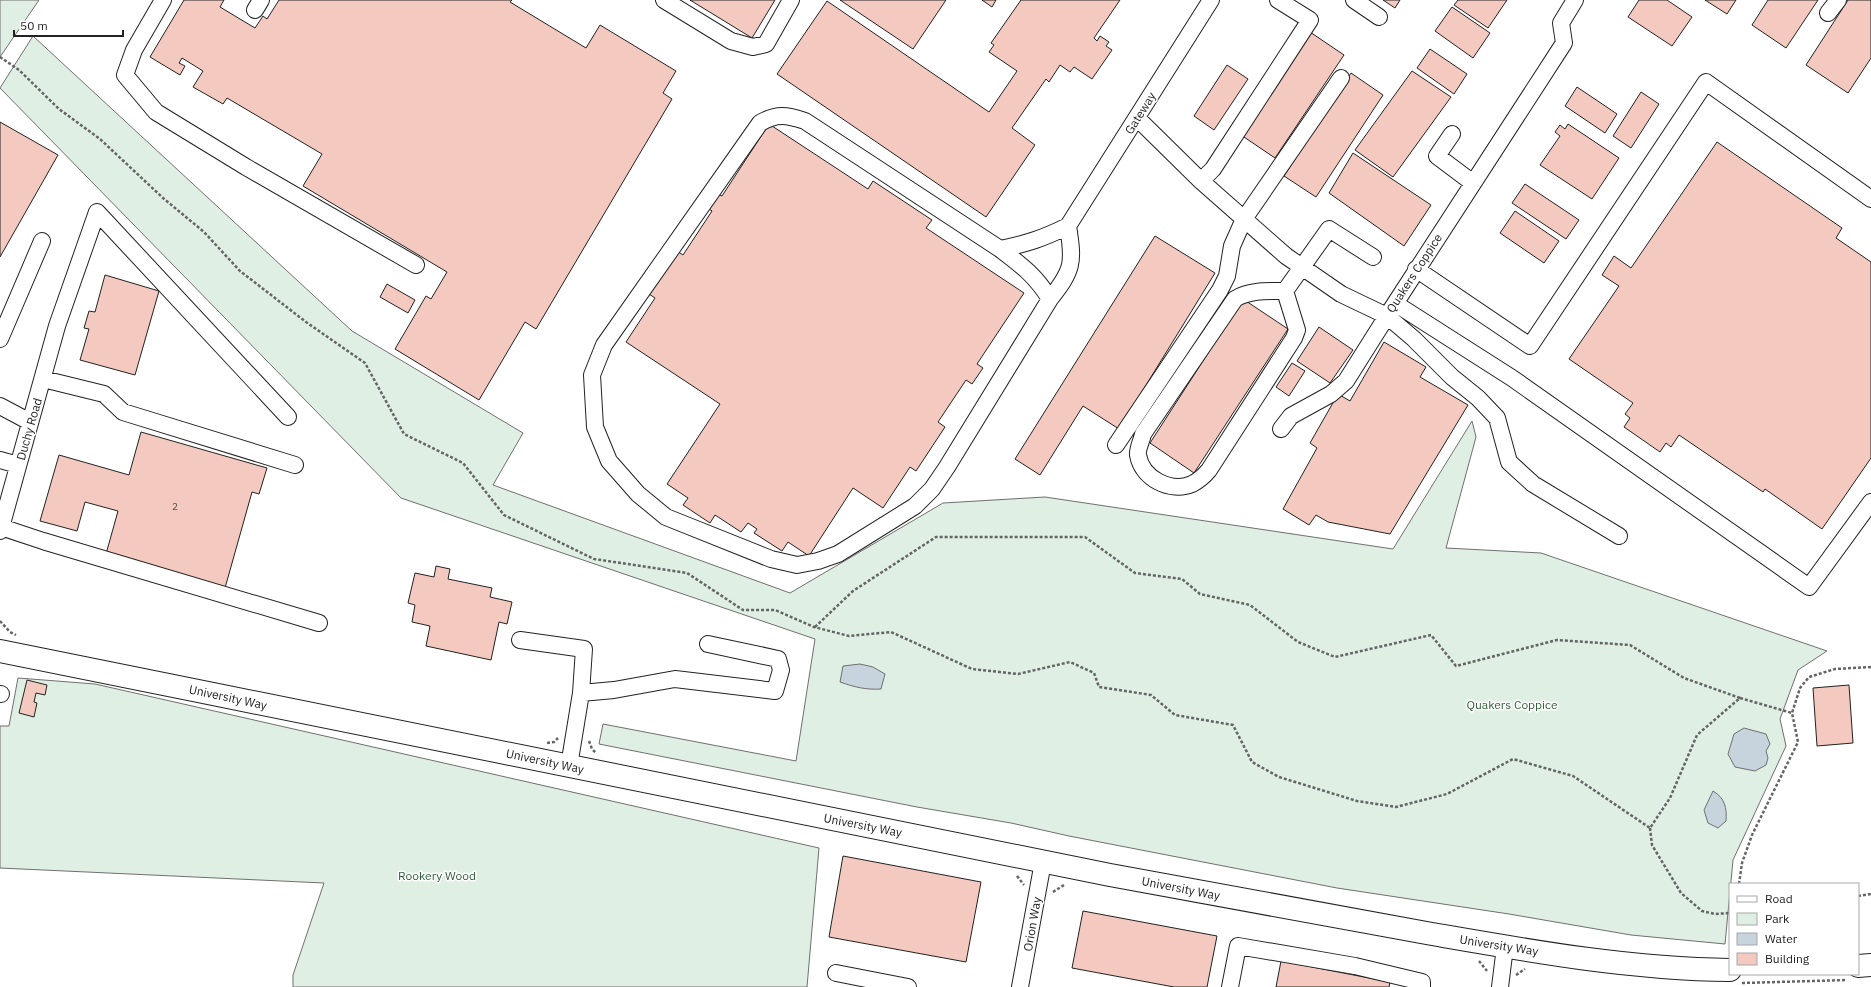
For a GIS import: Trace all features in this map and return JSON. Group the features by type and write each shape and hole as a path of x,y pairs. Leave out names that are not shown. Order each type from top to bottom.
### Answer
{"highway":[{"name":"University Way","path":"0,651 1043,862 1266,904 1506,947 1622,963 1729,970"},
{"path":"1859,966 1871,965"}],"street":[{"path":"163,0 134,50 125,75 156,112 246,167 416,265"},
{"path":"664,0 731,41 753,47 766,44 791,0"},
{"name":"Gateway","path":"1068,226 1211,0"},
{"path":"1201,181 1213,168 1310,20 1278,0"},
{"path":"1354,0 1379,17"},
{"name":"Quakers Coppice","path":"1137,118 1201,181 1302,268 1341,294 1391,310 1564,43 1561,23 1576,0"},
{"path":"1828,13 1838,0"},
{"path":"1116,445 1220,290 1227,276 1232,246 1244,219 1341,78"},
{"path":"1416,270 1530,346 1706,82 1871,198"},
{"path":"1000,249 1026,244 1068,226 1072,248 1071,262 1066,279 1050,299 932,489 915,506 838,554 818,561 797,565 771,559 673,520 666,517 638,494 609,461 595,427 592,375 604,345 760,123 771,117 787,116 805,121 1000,249 1025,268 1040,282 1050,299"},
{"path":"1452,134 1437,156 1473,183"},
{"name":"Duchy Road","path":"1,529 57,326 97,212 288,417"},
{"path":"1285,291 1329,229 1373,257"},
{"path":"0,339 42,241"},
{"path":"1264,291 1285,291 1297,330 1294,338 1209,470 1201,478 1191,484 1178,486 1167,485 1152,478 1143,468 1138,454 1143,434 1235,299 1242,294 1264,291"},
{"path":"1281,429 1291,416 1331,394 1346,380 1391,310"},
{"path":"1391,310 1512,378 1809,587 1871,502"},
{"path":"1391,310 1414,340 1452,377 1478,398 1497,418 1509,462 1533,484 1619,536"},
{"path":"42,379 104,394 123,412 295,465"},
{"path":"0,406 30,422"},
{"path":"0,460 18,465"},
{"path":"1,529 319,623"},
{"path":"520,640 584,649 580,693 569,766"},
{"path":"580,693 614,690 675,679 775,691 781,670 778,659 708,644"},
{"name":"Orion Way","path":"1020,987 1043,862"},
{"path":"1230,987 1238,946 1355,966 1422,982 1422,987"},
{"path":"1500,987 1506,947"},
{"path":"836,973 908,987"}],"path":[{"path":"0,57 19,70 59,109 100,139 163,198 204,232 240,271 306,322 365,363 404,434 463,463 504,515 594,559 687,572 743,610 775,610 814,627 849,636 891,632 972,669 1018,674 1070,662 1094,673 1099,687 1151,695 1175,715 1233,725 1252,762 1279,777 1357,801 1396,807 1447,794 1513,759 1573,776 1650,828"},
{"path":"814,627 853,591 936,537 1085,537 1135,572 1182,579 1200,594 1250,605 1298,642 1335,657 1431,635 1456,666 1557,640 1630,645 1684,678 1740,698 1792,713"},
{"path":"1739,883 1742,863 1752,834 1798,742 1792,713 1800,688 1809,678 1835,669 1871,667"},
{"path":"1729,913 1715,914 1702,911 1681,893 1652,845 1650,828 1670,798 1697,735 1740,698"},
{"path":"1859,896 1871,894"}],"green space":[{"path":"0,0 39,0 0,57"},
{"name":"Quakers Coppice","path":"33,36 352,331 523,433 493,485 790,593 943,503 1045,497 1393,549 1472,421 1476,437 1446,548 1541,553 1827,651 1798,670 1780,719 1786,746 1733,860 1731,883 1729,883 1729,902 1725,944 1631,935 1509,914 1337,888 1069,836 1011,823 917,807 599,744 603,724 796,761 815,639 401,498 0,88"},
{"name":"Rookery Wood","path":"18,678 95,684 819,848 807,987 293,987 293,975 324,883 0,868 0,726 9,726"}],"water":[{"path":"860,664 873,667 885,674 881,689 860,688 840,682 843,666"},
{"path":"1744,728 1766,734 1770,744 1766,751 1768,758 1766,765 1755,771 1735,767 1728,754 1734,734"},
{"path":"1713,791 1723,800 1726,812 1726,821 1718,828 1708,823 1704,810"}],"building":[{"path":"184,0 224,0 220,7 255,28 263,16 267,19 279,0 512,0 510,2 586,48 600,25 676,71 663,93 672,99 536,329 525,322 479,400 395,349 426,296 431,299 447,272 303,186 322,154 227,98 223,104 193,87 203,71 182,58 179,63 185,66 180,75 150,57"},
{"path":"690,0 775,0 752,38"},
{"path":"840,0 946,0 913,49"},
{"path":"982,0 996,0 992,7"},
{"path":"1021,0 1120,0 1094,38 1097,41 1100,36 1109,42 1106,46 1112,50 1092,79 1074,67 1070,72 1060,65 1049,82 1046,79 1012,128 1035,145 986,217 777,74 827,1 989,112 1017,71 989,52 994,45 991,43"},
{"path":"1383,0 1400,0 1395,8"},
{"path":"1458,0 1507,0 1488,28 1454,5"},
{"path":"1639,0 1667,0 1692,17 1672,46 1628,17"},
{"path":"1705,0 1736,0 1727,14"},
{"path":"1768,0 1818,0 1786,48 1752,25"},
{"path":"1848,0 1871,0 1871,58 1848,93 1806,65"},
{"path":"1452,7 1490,33 1473,58 1435,31"},
{"path":"1310,32 1344,55 1275,158 1241,135"},
{"path":"1430,49 1467,74 1454,94 1417,68"},
{"path":"1227,65 1248,79 1214,130 1194,116"},
{"path":"1412,71 1451,97 1393,177 1355,150"},
{"path":"1351,73 1383,95 1316,197 1284,176"},
{"path":"1577,87 1617,114 1605,133 1565,106"},
{"path":"1641,92 1659,104 1631,148 1613,136"},
{"path":"0,122 58,155 0,257"},
{"path":"769,124 868,189 873,181 932,220 926,228 1024,293 977,364 983,368 972,384 966,380 938,422 945,427 916,471 910,467 883,508 853,488 809,556 788,542 782,551 754,533 757,529 748,523 741,532 715,515 710,523 683,505 688,498 667,484 720,404 626,342 655,298 649,294 677,251 683,255 712,211 706,207 716,193 722,196"},
{"path":"1568,124 1619,158 1592,199 1540,165 1560,136 1555,132 1560,125 1565,129"},
{"path":"1717,142 1842,228 1836,238 1871,262 1871,458 1822,529 1765,489 1763,492 1679,435 1671,447 1666,443 1660,452 1624,427 1630,418 1625,414 1633,403 1569,359 1619,286 1602,275 1614,256 1631,268"},
{"path":"1353,153 1431,205 1404,246 1329,193"},
{"path":"1525,184 1579,220 1566,239 1512,203"},
{"path":"1515,211 1559,241 1544,263 1500,233"},
{"path":"1155,236 1215,273 1119,429 1083,406 1040,475 1015,459"},
{"path":"105,275 159,291 135,375 80,360 89,329 84,328 89,311 95,312"},
{"path":"387,284 415,300 408,313 380,297"},
{"path":"1243,299 1288,329 1194,473 1150,443"},
{"path":"1319,327 1353,350 1330,383 1297,361"},
{"path":"1384,342 1426,367 1420,377 1468,405 1390,534 1328,522 1316,515 1309,525 1283,509 1317,448 1310,443 1338,394 1350,401"},
{"path":"1292,363 1305,371 1289,396 1276,387"},
{"path":"141,432 267,468 259,494 252,492 225,588 106,554 118,511 85,502 77,531 40,521 59,455 129,475"},
{"path":"436,566 450,569 448,579 492,588 490,597 512,602 507,624 499,622 491,660 426,646 430,626 412,622 415,605 408,603 415,573 434,577"},
{"path":"27,680 47,685 45,695 36,693 34,702 37,703 34,717 19,713"},
{"path":"1849,685 1853,743 1817,746 1813,688"},
{"path":"843,856 981,882 966,962 829,937"},
{"path":"1083,911 1217,936 1207,987 1174,987 1072,968"},
{"path":"1281,961 1390,982 1389,987 1276,987"}]}
